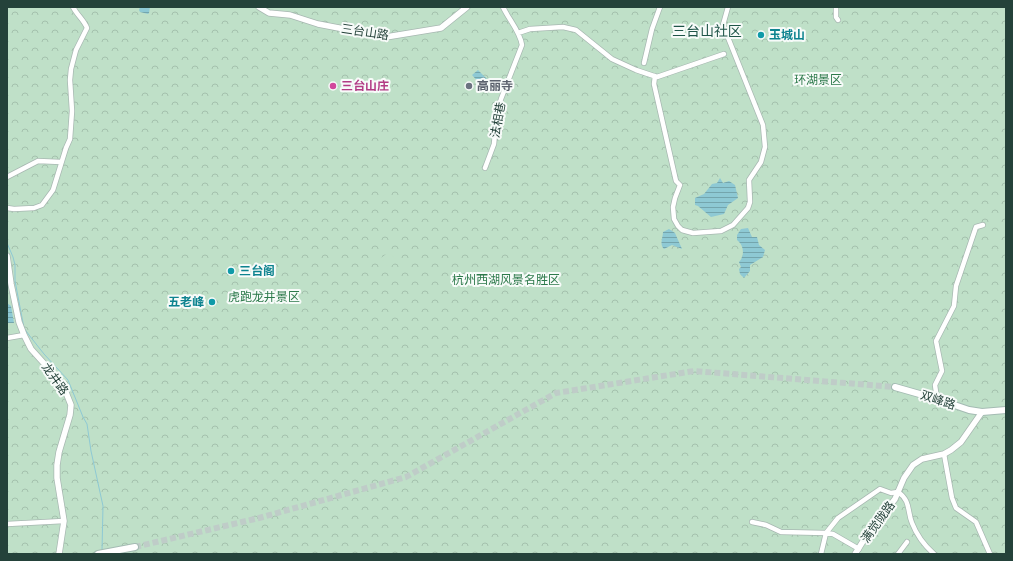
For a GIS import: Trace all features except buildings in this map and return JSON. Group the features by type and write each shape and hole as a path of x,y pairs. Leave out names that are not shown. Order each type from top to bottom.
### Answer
{"main road":[{"name":"双峰路","path":"895,387 969,410 982,412"},
{"path":"982,412 1006,410"},
{"path":"101,554 135,547"}],"street":[{"path":"7,208 34,208 42,205 53,190 70,139 72,111 70,80 71,69 76,50 87,28 85,22 76,14 73,7"},
{"name":"三台山路","path":"259,7 269,13 290,15 318,24 386,37 441,28 467,7"},
{"name":"法相巷","path":"485,168 494,144 497,113 501,99 522,45 521,37 507,16 503,7"},
{"path":"644,63 652,29 660,7"},
{"path":"655,76 654,84 676,181 680,185 676,192 674,203 674,219 682,230 693,233 721,231 733,225 748,208 750,202 749,180 761,162 765,147 763,125 723,25 728,7"},
{"path":"836,7 836,17 838,20"},
{"path":"518,33 530,29 563,27 576,30 612,59 636,70 657,77 724,54"},
{"path":"7,177 38,161 62,162"},
{"path":"937,399 935,385 942,371 936,341 954,306 956,286 976,227 983,225"},
{"name":"龙井路","path":"7,256 19,322 24,334 31,349 59,380 65,390 70,405 70,415 59,452 57,465 57,478 64,521 59,554"},
{"path":"7,338 24,334"},
{"name":"满觉陇路","path":"857,551 867,535 896,499 908,471 922,459 944,454 961,442 982,412"},
{"path":"944,454 952,498 956,508 976,522 990,554"},
{"path":"821,554 826,533 838,518 880,489 891,493 898,492 904,496 912,522 918,535 924,545 934,554"},
{"path":"7,524 64,521"},
{"path":"752,522 766,525 781,532 833,534 857,551"},
{"path":"898,554 907,542"}],"green space":[{"name":"虎跑龙井景区","path":"7,7 1006,7 1006,554 7,554"},
{"path":"389,252 397,261 389,268 381,258"}],"water":[{"path":"140,7 150,7 149,13 140,12"},
{"path":"478,70 487,79 481,85 472,75"},
{"path":"720,178 723,183 729,181 735,185 738,198 728,205 724,214 711,217 695,205 695,198 704,194 712,184 717,183"},
{"path":"748,228 752,237 757,237 759,245 765,250 763,257 750,265 750,271 744,278 740,274 739,269 741,267 739,262 743,251 737,240 737,235 741,229"},
{"path":"669,229 675,233 682,249 672,245 664,249 661,243 663,232"},
{"path":"7,303 11,306 14,323 7,323"}],"waterway":[{"path":"7,243 15,265 15,281 24,328 44,354 68,380 87,424 91,451 103,506 102,551"}],"tunnel":[{"path":"135,547 259,518 406,477 556,393 694,371 895,387"}],"place":[{"name":"玉城山","path":"761,35"},
{"name":"三台山庄","path":"333,86"},
{"name":"高丽寺","path":"469,86"},
{"name":"三台阁","path":"231,271"},
{"name":"五老峰","path":"212,302"}],"district":[{"name":"三台山社区","path":"707,31"}],"park label":[{"name":"环湖景区","path":"818,80"},
{"name":"杭州西湖风景名胜区","path":"506,280"}]}
